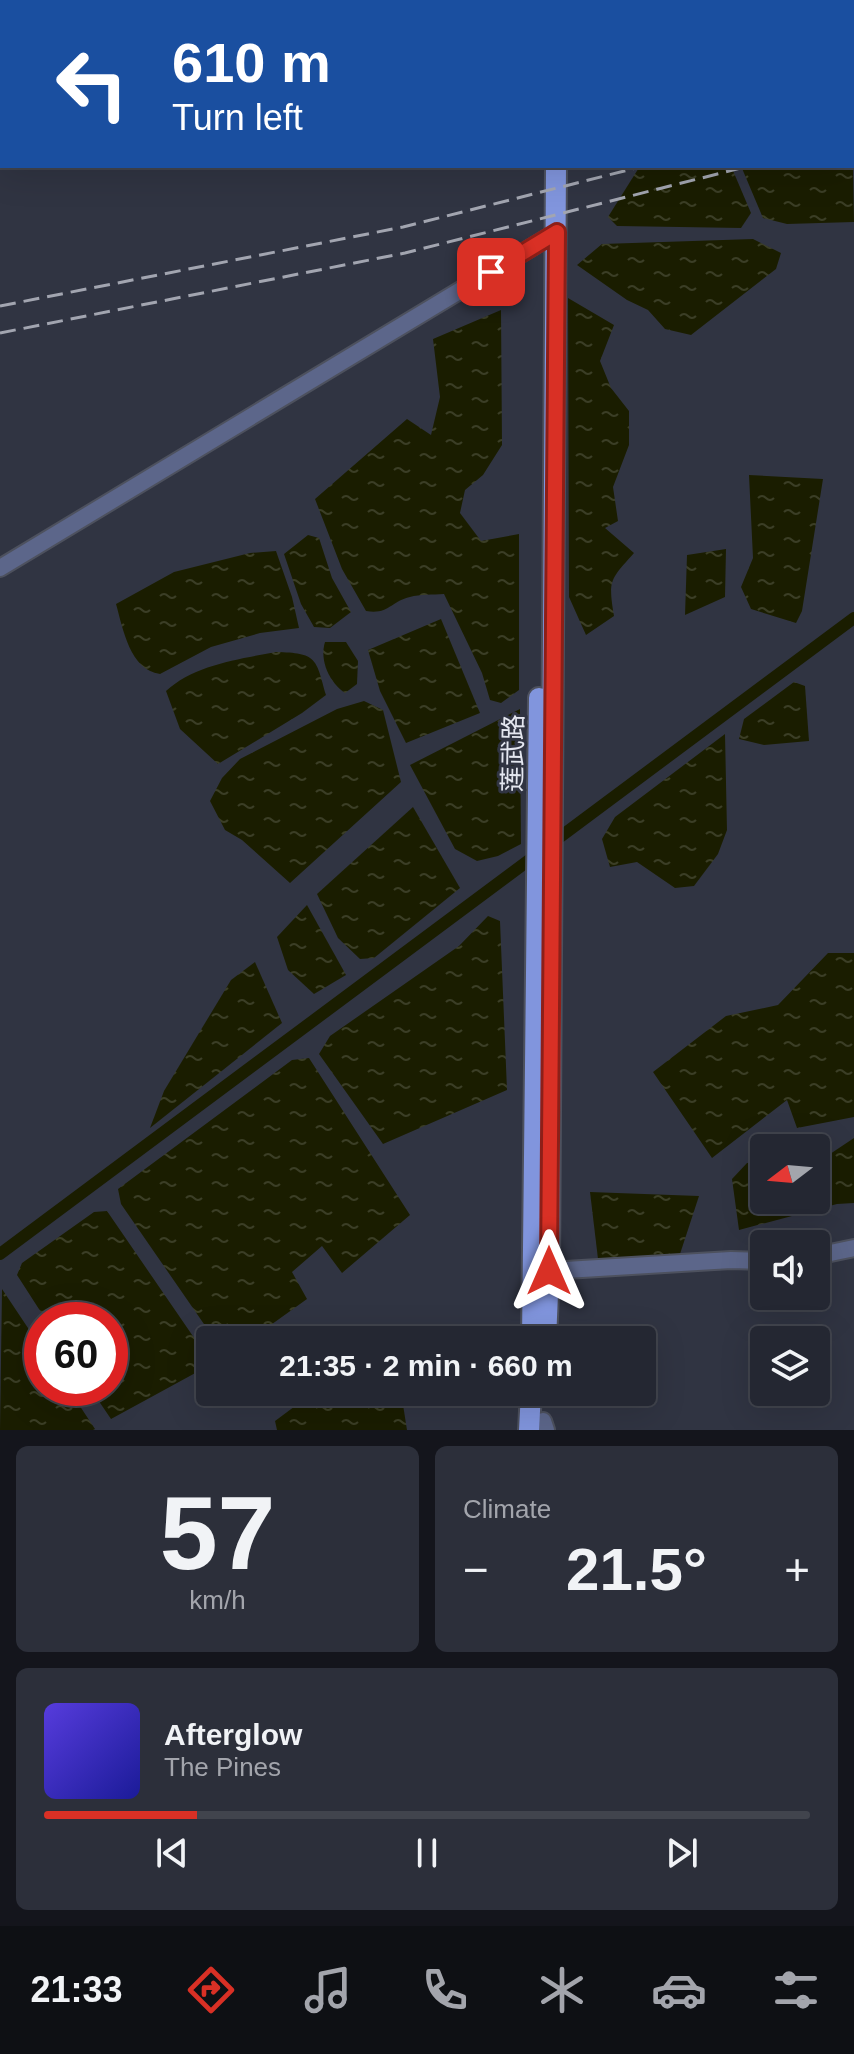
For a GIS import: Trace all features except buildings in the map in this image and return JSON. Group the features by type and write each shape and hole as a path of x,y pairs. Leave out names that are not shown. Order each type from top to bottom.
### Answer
{"main road":[{"name":"莲武路","path":"545,168 551,235 547,1326"},
{"name":"莲武路","path":"532,1326 551,235 556,168"},
{"path":"534,1406 540,1428"},
{"path":"540,1428 542,1406"}],"street":[{"path":"0,568 551,235"},
{"path":"830,1253 854,1248"},
{"path":"549,1271 750,1261"}],"water":[{"path":"639,168 732,168 751,213 741,228 617,226 608,217"},
{"path":"742,168 853,168 854,222 787,224 763,218"},
{"path":"753,239 781,253 776,269 691,335 665,329 648,310 627,300 577,265 602,244"},
{"path":"568,298 614,325 600,361 611,388 629,411 629,445 613,487 618,521 605,528 634,553 620,569 611,587 614,616 586,635 569,597"},
{"path":"501,310 502,445 483,475 465,490 460,513 481,541 519,534 519,690 501,703 490,700 482,673 444,594 414,596 380,611 366,611 342,569 315,499 407,419 431,435 440,397 433,339"},
{"path":"749,475 823,479 802,611 796,623 751,609 741,587 753,558"},
{"path":"308,535 319,538 332,578 351,612 330,628 314,627 301,604 284,554"},
{"path":"726,549 725,597 685,615 687,555"},
{"path":"276,551 299,628 260,633 211,647 160,674 141,665 129,647 116,604 174,572 250,553"},
{"path":"441,619 480,713 406,743 380,691 368,650"},
{"path":"325,642 346,642 358,661 357,684 345,693 327,671 323,657"},
{"path":"276,652 300,654 313,660 326,695 218,764 180,729 166,691 203,669"},
{"path":"794,682 805,686 809,741 764,745 739,739 744,719"},
{"path":"364,701 383,710 401,782 290,883 242,840 225,830 210,801 222,778 240,759 337,709"},
{"path":"520,709 521,844 498,856 477,861 455,849 410,765"},
{"path":"725,734 727,830 718,854 694,886 675,888 637,862 610,867 602,839 615,817"},
{"path":"413,807 460,888 374,958 360,959 338,938 317,894"},
{"path":"307,905 346,975 314,994 288,970 277,937"},
{"path":"488,916 500,921 507,1090 383,1144 319,1054 330,1036 459,946"},
{"path":"828,953 854,953 854,1117 797,1128 787,1100 712,1158 653,1072 726,1016 778,1005"},
{"path":"255,962 282,1023 150,1128 164,1091 231,980"},
{"path":"309,1058 410,1215 342,1273 322,1246 292,1272 307,1299 269,1326 205,1326 121,1204 118,1189 292,1060"},
{"path":"854,1138 854,1203 830,1206 830,1154"},
{"path":"750,1163 750,1214 799,1214 739,1230 732,1179"},
{"path":"590,1192 699,1196 680,1254 598,1259"},
{"path":"107,1211 196,1341 196,1373 111,1419 102,1406 128,1406 128,1302 34,1302 17,1275 22,1263 94,1212"},
{"path":"2,1289 24,1322 24,1406 80,1406 95,1429 0,1430"},
{"path":"295,1406 403,1406 407,1430 277,1430 275,1421"}],"waterway":[{"path":"0,1254 854,618"}],"railway":[{"path":"0,306 403,227 636,168"},
{"path":"0,333 405,253 741,168"}],"route":[{"path":"491,272 557,232 549,1271"}]}
